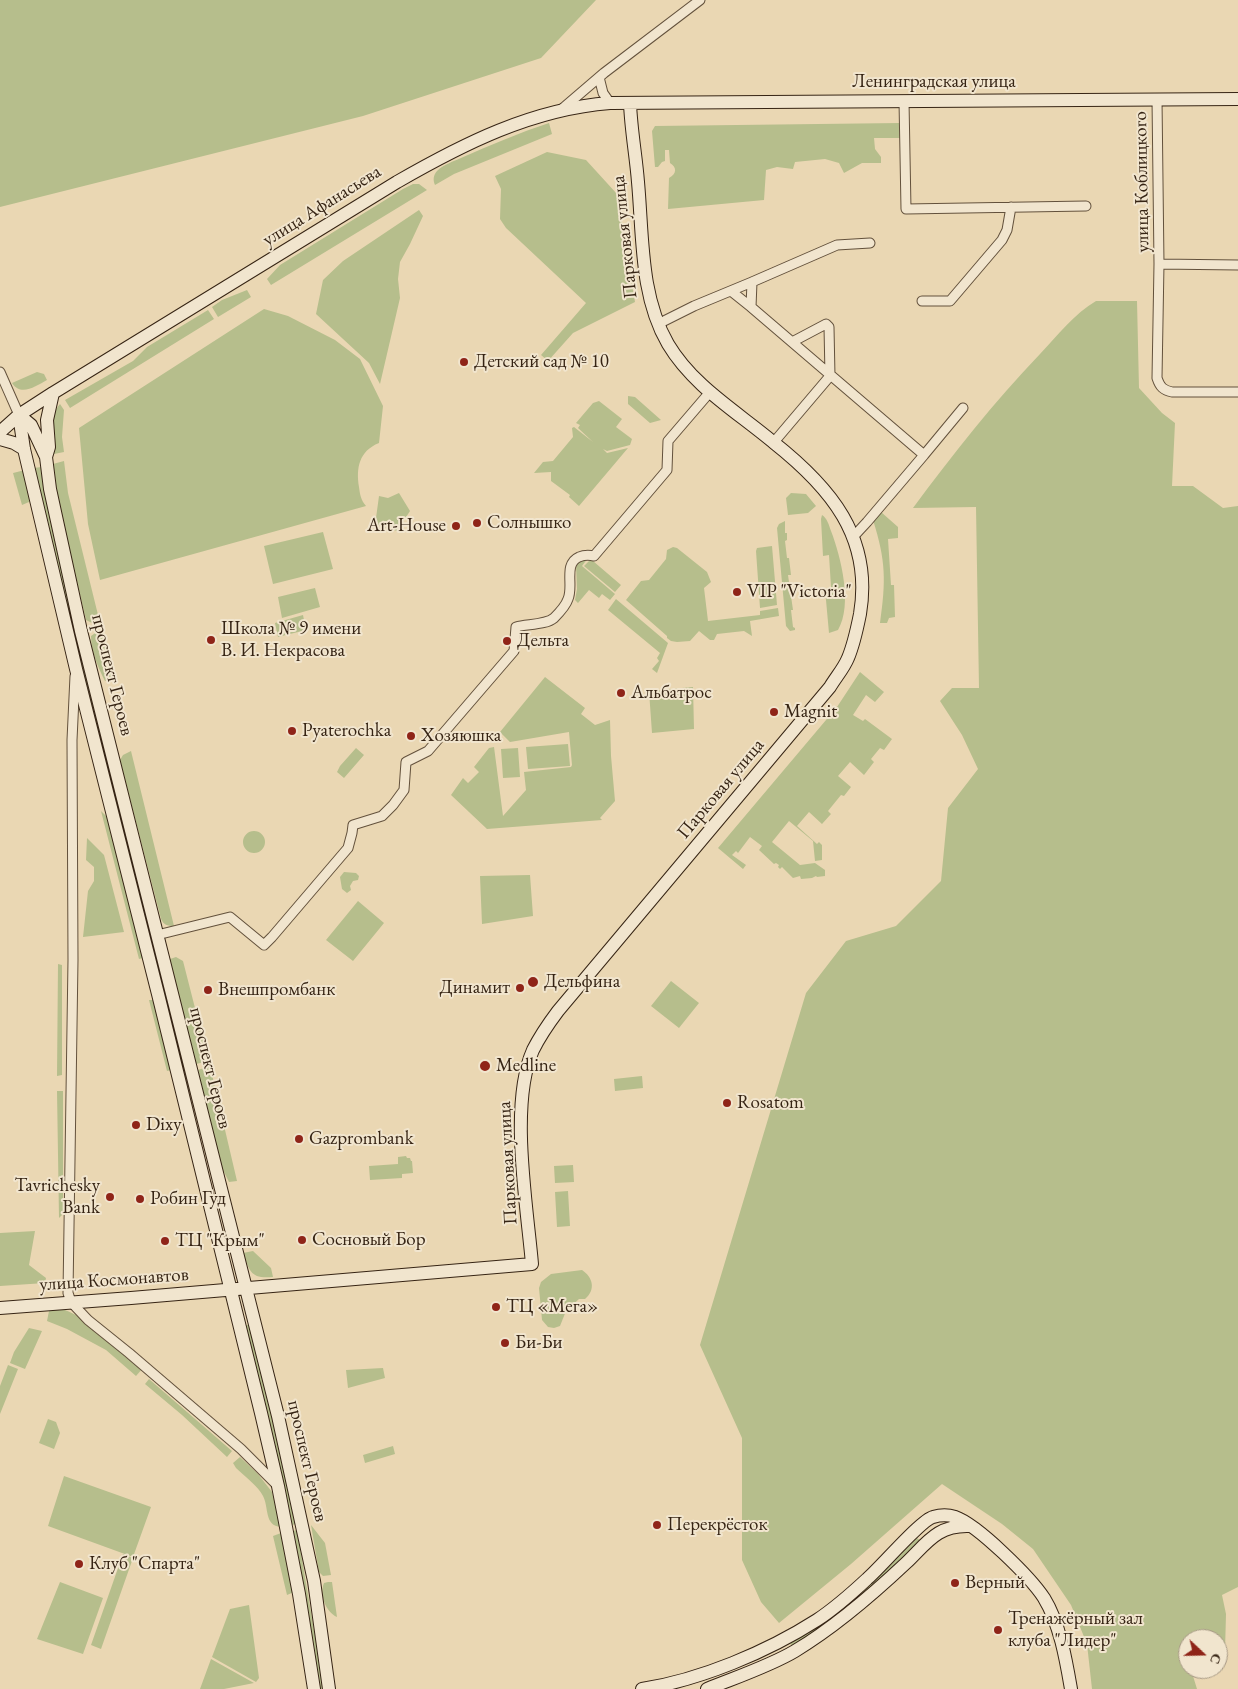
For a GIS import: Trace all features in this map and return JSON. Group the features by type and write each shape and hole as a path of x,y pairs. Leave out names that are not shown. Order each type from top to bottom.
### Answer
{"main road":[{"name":"Ленинградская улица","path":"630,103 1238,99"},
{"name":"улица Афанасьева","path":"53,393 397,182 447,154 494,133 562,109 610,102 630,103"},
{"name":"Парковая улица","path":"247,1289 532,1264 522,1142 522,1106 524,1087 533,1051 543,1032 564,1003 699,845 762,766 830,687 848,658 857,633 863,595 861,562 854,536 835,505 810,475 774,442 710,392 682,365 658,324 648,293 630,103"},
{"path":"0,432 18,415 53,393"},
{"path":"46,457 49,447 47,420 53,393"},
{"path":"0,419 18,415"},
{"path":"18,415 31,425 46,457"},
{"name":"проспект Героев","path":"18,415 24,449 76,669 158,994 278,1486 299,1594 314,1689"},
{"path":"0,439 14,443 24,449"},
{"name":"проспект Героев","path":"46,457 50,489 81,631 247,1289 303,1524 314,1581 329,1689"},
{"name":"улица Космонавтов","path":"0,1308 247,1289"},
{"path":"642,1689 675,1683 702,1674 784,1639 818,1620 869,1578 927,1519 934,1516 958,1518 969,1526 997,1548 1045,1599 1066,1658 1071,1689"},
{"path":"707,1689 793,1652 826,1631 877,1589 937,1533 958,1525 969,1526"}],"street":[{"path":"562,109 599,76 700,0"},
{"path":"599,76 603,94 610,102"},
{"name":"улица Коблицкого","path":"1157,99 1159,264 1157,378 1159,385 1164,390 1172,392 1238,392"},
{"path":"904,101 906,209 1086,206"},
{"path":"922,302 950,301 1002,240 1007,230 1011,207"},
{"path":"658,324 694,306 838,245 870,243"},
{"path":"1159,264 1238,265"},
{"path":"751,308 752,282"},
{"path":"731,291 924,455"},
{"path":"774,442 830,376 829,327 826,324 792,342"},
{"path":"0,372 18,415"},
{"path":"157,934 230,917 264,945 348,848 353,824 382,816 393,805 404,790 406,762 428,751 514,651 516,627 552,620 564,606 568,600 571,587 570,564 573,560 582,556 594,556 667,470 668,441 710,392"},
{"path":"854,536 963,408"},
{"name":"проспект Героев","path":"76,669 73,695 72,740 73,960 68,1287 71,1302 88,1320 241,1449 278,1486"}],"green space":[{"path":"0,0 596,0 541,58 363,116 0,207"},
{"path":"549,123 552,134 454,174 435,185 434,180 437,171 445,165 505,139"},
{"path":"900,123 900,138 874,138 875,149 881,157 881,163 862,163 844,173 839,163 825,159 795,162 793,169 777,167 766,170 764,200 668,209 669,178 674,175 675,170 674,166 670,163 669,150 665,150 665,161 658,167 655,167 652,131 655,126"},
{"path":"547,152 586,160 617,194 635,302 573,333 548,361 541,355 586,303 506,228 500,219 501,189 495,176"},
{"path":"413,184 419,184 427,190 271,285 267,279 280,265"},
{"path":"419,210 423,216 400,262 398,279 400,298 380,384 369,363 316,314 323,280 343,261"},
{"path":"247,290 251,297 218,317 212,307 222,300"},
{"path":"1096,301 1137,301 1139,388 1162,413 1175,423 1172,486 1193,486 1223,508 1238,506 1238,1587 1222,1595 1226,1614 1226,1629 1178,1629 1178,1679 1194,1679 1197,1689 1092,1689 1087,1644 1071,1605 1033,1549 1002,1524 942,1484 851,1564 779,1623 761,1602 742,1560 742,1438 700,1345 806,993 846,941 896,926 941,881 948,808 978,769 962,735 940,701 952,688 979,688 976,507 913,508 1006,391 1066,325"},
{"path":"264,309 288,316 335,340 360,359 383,406 379,443 372,446 360,461 358,480 362,499 366,506 100,580 88,524 79,428"},
{"path":"208,310 214,319 70,408 65,400 133,361 147,347"},
{"path":"37,372 44,374 47,380 24,390 12,383"},
{"path":"628,396 635,397 661,420 650,423 628,404"},
{"path":"599,401 622,419 616,427 632,439 630,445 607,451 603,449 607,453 628,448 579,506 569,497 570,495 551,481 551,472 534,473 543,462 553,461 573,437 572,428 574,427 593,442 578,428 580,425 576,423 593,403"},
{"path":"60,404 64,410 62,437 64,452 54,454 52,421"},
{"path":"64,461 68,493 100,623 92,623 86,620 55,489 53,464"},
{"path":"41,467 50,518 102,729 97,730 65,602 34,468"},
{"path":"25,470 31,497 29,502 22,505 13,473"},
{"path":"399,493 410,511 397,531 378,525 376,518 379,496 388,498"},
{"path":"791,493 806,494 816,506 808,513 788,515 786,498"},
{"path":"881,512 898,527 898,538 888,539 891,585 894,585 895,617 889,618 887,623 880,623 884,571 873,520"},
{"path":"822,515 829,524 835,542 842,567 845,595 845,608 838,630 829,633 825,589 831,587 829,555 823,556"},
{"path":"785,521 787,540 785,541 791,575 788,575 793,610 791,610 793,627 795,628 795,630 790,631 786,626 777,528 779,524"},
{"path":"323,532 333,569 273,584 264,546"},
{"path":"772,546 777,605 760,608 756,551 757,548"},
{"path":"673,547 677,548 707,572 711,582 704,588 708,621 760,615 760,611 778,608 779,616 750,621 752,636 744,631 717,634 714,640 710,640 699,631 690,641 671,641 626,600 641,581 649,580 666,559 667,550"},
{"path":"588,558 582,566 615,594 610,600 602,594 599,598 589,590 578,603 575,600 577,589 576,565 577,562"},
{"path":"589,561 593,561 621,585 615,592 584,566"},
{"path":"315,588 320,607 282,618 278,597"},
{"path":"616,599 668,643 657,673 652,669 659,661 657,658 660,653 608,610"},
{"path":"303,615 306,630 278,637 275,623"},
{"path":"101,629 114,679 105,681 95,659 91,642 91,636"},
{"path":"860,672 884,692 875,702 866,695 853,715 863,721 865,719 892,739 884,750 880,748 871,759 874,762 864,775 850,762 838,776 851,787 844,796 841,795 828,811 831,814 822,824 809,812 797,826 817,844 819,842 822,845 822,860 815,861 813,841 789,821 772,842 800,865 815,863 825,870 825,876 801,879 800,876 793,878 759,850 762,846 750,837 738,853 736,851 732,855 746,865 743,869 718,848 837,707"},
{"path":"545,677 585,708 581,714 595,725 610,720 615,801 600,818 602,820 487,829 451,795 463,778 468,783 479,772 474,767 489,748 494,747 503,816 526,790 524,772 571,767 572,765 569,732 510,742 500,732"},
{"path":"693,687 694,729 652,733 649,691"},
{"path":"104,737 157,955 153,955 124,841 100,738"},
{"path":"568,744 570,766 528,769 526,747"},
{"path":"356,748 364,755 344,778 337,772"},
{"path":"518,748 520,777 503,778 501,749"},
{"path":"131,751 174,926 166,925 161,919 120,760 123,755"},
{"path":"101,811 109,819 143,958 139,959"},
{"path":"250,831 258,831 265,838 265,846 258,853 250,853 243,846 243,838"},
{"path":"87,838 104,855 124,932 83,937 88,891 94,881 94,867 86,860"},
{"path":"344,872 356,873 359,876 358,880 353,881 350,886 351,890 347,893 342,889 340,877"},
{"path":"530,875 533,916 482,924 480,876"},
{"path":"358,901 384,923 353,961 326,940"},
{"path":"176,957 183,961 207,1055 208,1061 196,1064 170,959"},
{"path":"58,964 62,965 62,1075 57,1076"},
{"path":"671,981 699,1003 679,1028 651,1006"},
{"path":"149,1000 153,1000 171,1070 167,1071"},
{"path":"210,1066 237,1181 229,1182 221,1166 198,1070"},
{"path":"642,1076 643,1088 615,1091 614,1079"},
{"path":"57,1091 63,1091 63,1214 59,1218"},
{"path":"406,1156 412,1161 413,1173 402,1174 402,1178 370,1180 369,1166 398,1164 398,1157"},
{"path":"573,1165 574,1182 555,1183 554,1166"},
{"path":"568,1191 570,1226 557,1227 555,1192"},
{"path":"35,1231 29,1265 46,1278 45,1283 0,1286 0,1233"},
{"path":"253,1251 271,1268 273,1277 260,1277 252,1273 243,1253"},
{"path":"582,1270 591,1280 591,1292 585,1299 579,1299 566,1311 560,1326 548,1327 542,1320 539,1288 541,1282 551,1274"},
{"path":"50,1306 75,1314 87,1322 143,1368 136,1376 106,1350 67,1329 47,1321"},
{"path":"246,1325 251,1325 297,1524 291,1525 281,1471"},
{"path":"29,1328 42,1331 25,1369 10,1363 14,1352"},
{"path":"8,1365 18,1369 0,1414 0,1386"},
{"path":"383,1368 385,1378 348,1388 346,1370"},
{"path":"149,1379 232,1451 227,1457 145,1384"},
{"path":"48,1419 56,1422 60,1433 54,1449 39,1443"},
{"path":"393,1446 395,1454 365,1463 363,1455"},
{"path":"240,1457 258,1474 272,1492 281,1527 276,1526 269,1520 265,1500 261,1492 233,1463"},
{"path":"64,1476 151,1507 133,1557 48,1526"},
{"path":"311,1525 325,1543 331,1575 323,1576 319,1572"},
{"path":"297,1530 324,1689 320,1689 293,1531"},
{"path":"281,1533 294,1592 287,1595 273,1536"},
{"path":"917,1538 921,1541 875,1584 827,1623 792,1647 789,1641 871,1582"},
{"path":"123,1554 133,1558 101,1649 91,1645"},
{"path":"60,1582 103,1598 83,1654 37,1639"},
{"path":"332,1582 337,1617 333,1615 324,1603 322,1593 324,1583"},
{"path":"249,1605 259,1678 256,1682 212,1657 230,1609"},
{"path":"211,1659 254,1683 224,1689 200,1689"}],"place":[{"name":"Детский сад № 10","path":"464,362"},
{"name":"Солнышко","path":"477,523"},
{"name":"Art-House","path":"456,526"},
{"name":"VIP \"Victoria\"","path":"737,592"},
{"name":"Школа № 9 имени В. И. Некрасова","path":"211,640"},
{"name":"Дельта","path":"507,641"},
{"name":"Альбатрос","path":"621,693"},
{"name":"Magnit","path":"774,712"},
{"name":"Pyaterochka","path":"292,731"},
{"name":"Хозяюшка","path":"411,736"},
{"name":"Дельфина","path":"533,982"},
{"name":"Динамит","path":"520,988"},
{"name":"Внешпромбанк","path":"208,990"},
{"name":"Medline","path":"485,1066"},
{"name":"Rosatom","path":"727,1103"},
{"name":"Dixy","path":"136,1125"},
{"name":"Gazprombank","path":"299,1139"},
{"name":"Tavrichesky Bank","path":"110,1197"},
{"name":"Робин Гуд","path":"140,1199"},
{"name":"Сосновый Бор","path":"302,1240"},
{"name":"ТЦ \"Крым\"","path":"165,1241"},
{"name":"ТЦ «Мега»","path":"496,1307"},
{"name":"Би-Би","path":"505,1343"},
{"name":"Перекрёсток","path":"657,1525"},
{"name":"Клуб \"Спарта\"","path":"79,1564"},
{"name":"Верный","path":"955,1583"},
{"name":"Тренажёрный зал клуба \"Лидер\"","path":"998,1630"}]}
